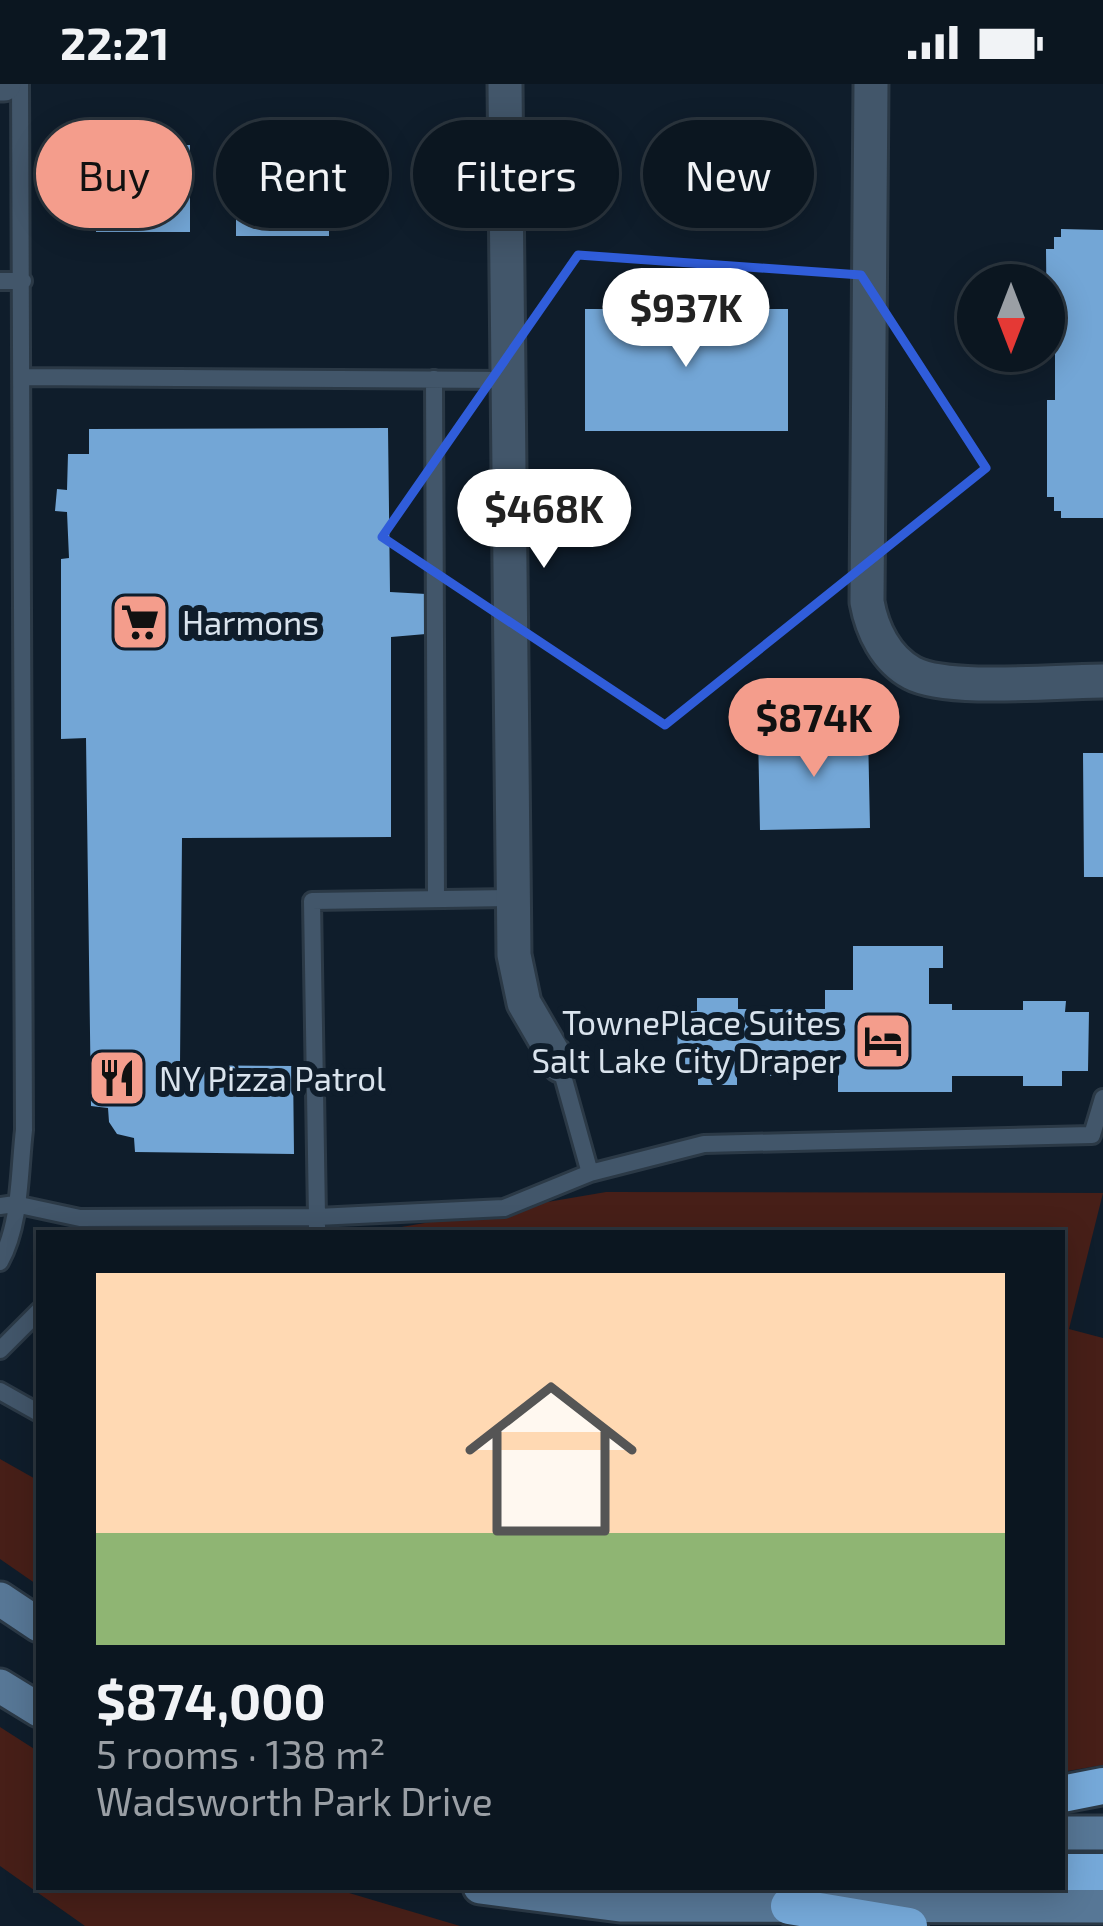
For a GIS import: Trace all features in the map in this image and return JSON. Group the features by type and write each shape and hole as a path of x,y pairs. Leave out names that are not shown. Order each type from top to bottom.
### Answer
{"highway":[{"path":"1065,1794 1103,1786"},
{"path":"1065,1872 1103,1872"},
{"path":"789,1906 908,1926"}],"main road":[{"path":"0,1599 36,1623"},
{"path":"0,1686 36,1708"},
{"path":"1065,1833 1103,1833"},
{"path":"500,1890 586,1903 1103,1906"}],"street":[{"path":"506,84 516,976 524,1003 560,1065"},
{"path":"871,84 867,602 874,628 899,664 930,680 1103,681"}],"lane":[{"path":"0,1262 9,1246 8,1205 24,1130 20,84"},
{"path":"0,281 23,281"},
{"path":"23,376 508,380"},
{"path":"434,380 436,899"},
{"path":"317,1225 313,901 514,898"},
{"path":"560,1065 590,1173"},
{"path":"8,1205 115,1225 231,1226 317,1225 504,1208 590,1173 704,1144 1097,1136 1103,1098"},
{"path":"417,1213 417,1230"},
{"path":"0,1350 36,1314"},
{"path":"0,1391 36,1411"}],"highlighted area":[{"path":"578,255 861,275 986,468 665,725 382,537"}],"shaded area":[{"path":"606,1192 1103,1193 1069,1329 1103,1338 1103,1765 1065,1771 1065,1230 384,1230"},
{"path":"0,1459 36,1479 36,1584 0,1559"},
{"path":"0,1727 36,1750 36,1890 339,1890 460,1926 85,1926 0,1866"}],"building":[{"path":"96,228 190,228 190,232 96,232"},
{"path":"236,228 329,228 329,236 236,236"},
{"path":"1061,229 1103,230 1103,518 1061,518 1061,511 1054,511 1054,497 1047,497 1047,400 1055,400 1055,372 1065,372 1065,264 1046,264 1046,249 1054,249 1054,237 1061,237"},
{"path":"585,309 788,309 788,431 585,431"},
{"path":"388,428 390,592 426,594 426,634 391,637 391,837 182,838 180,1065 293,1066 294,1154 135,1152 134,1138 117,1134 109,1122 108,1108 91,1106 86,738 61,739 61,559 69,558 67,512 55,511 57,489 67,490 68,454 89,454 89,429"},
{"path":"868,731 870,828 760,830 758,733"},
{"path":"1083,753 1103,753 1103,877 1084,877"},
{"name":"TownePlace Suites Salt Lake City Draper","path":"853,946 943,946 943,968 929,968 929,1004 952,1004 952,1010 1023,1010 1023,1001 1066,1001 1065,1012 1089,1012 1088,1071 1062,1071 1062,1086 1023,1086 1023,1076 952,1076 952,1092 838,1092 838,1076 737,1076 737,1085 698,1085 698,1071 677,1071 678,1011 697,1011 697,998 738,998 738,1009 825,1009 825,990 853,990"}],"place":[{"name":"Harmons","path":"140,622"},
{"name":"TownePlace Suites Salt Lake City Draper","path":"883,1041"},
{"name":"NY Pizza Patrol","path":"117,1078"}]}
